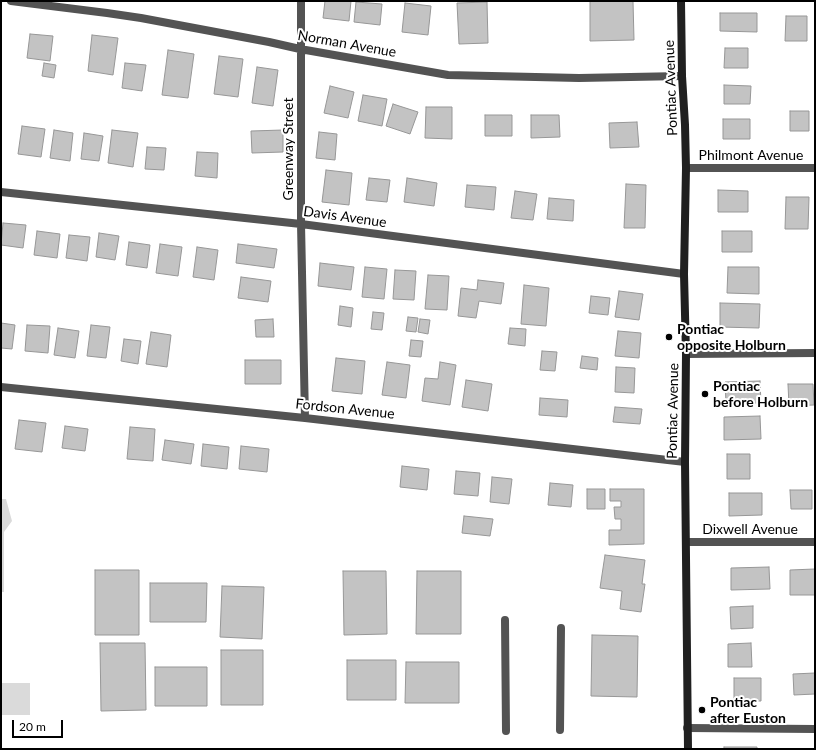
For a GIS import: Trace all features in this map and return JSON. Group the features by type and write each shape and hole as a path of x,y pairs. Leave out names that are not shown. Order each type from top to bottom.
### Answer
{"main road":[{"name":"Pontiac Avenue","path":"681,1 682,76 686,125 684,274 686,354 685,462 688,749"}],"street":[{"name":"Norman Avenue","path":"11,1 107,12 300,49 448,75 579,78 682,76"},
{"name":"Greenway Street","path":"300,1 301,224 305,418"},
{"name":"Philmont Avenue","path":"686,168 815,168"},
{"name":"Davis Avenue","path":"1,192 301,224 684,274"},
{"path":"686,354 815,353"},
{"name":"Fordson Avenue","path":"1,387 305,418 685,462"},
{"name":"Dixwell Avenue","path":"686,542 815,542"},
{"path":"505,620 506,731"},
{"path":"560,730 561,628"},
{"path":"687,728 815,729"}],"shaded area":[{"path":"1,499 6,499 12,521 4,532 4,592 1,592"},
{"path":"1,683 30,683 30,715 1,715"}],"building":[{"path":"325,1 351,1 349,21 323,18"},
{"path":"590,1 633,1 634,40 590,41"},
{"path":"356,2 382,4 380,25 354,22"},
{"path":"487,2 488,43 459,44 457,3"},
{"path":"405,3 431,6 428,35 402,32"},
{"path":"720,13 757,13 757,32 720,31"},
{"path":"786,16 807,16 807,41 785,41"},
{"path":"30,34 53,36 50,61 27,58"},
{"path":"92,35 118,38 113,75 88,71"},
{"path":"725,48 748,48 748,68 724,68"},
{"path":"168,50 194,54 188,98 162,95"},
{"path":"219,56 243,59 238,97 214,94"},
{"path":"44,63 56,65 54,78 42,76"},
{"path":"125,63 146,65 142,91 122,88"},
{"path":"257,67 278,70 273,106 252,103"},
{"path":"724,85 751,86 750,104 724,104"},
{"path":"330,86 354,92 348,118 324,113"},
{"path":"363,95 387,99 382,126 358,121"},
{"path":"393,104 418,112 410,134 386,126"},
{"path":"426,107 452,107 452,139 425,138"},
{"path":"790,111 809,111 809,131 790,131"},
{"path":"485,115 512,115 512,136 485,136"},
{"path":"531,115 559,115 560,137 531,138"},
{"path":"723,119 750,119 750,139 723,139"},
{"path":"637,122 639,147 610,148 609,123"},
{"path":"22,126 45,129 41,157 18,154"},
{"path":"54,130 73,133 70,161 50,158"},
{"path":"112,130 138,133 133,167 108,163"},
{"path":"283,130 283,152 252,153 251,131"},
{"path":"319,132 337,134 335,160 316,158"},
{"path":"84,133 103,136 99,161 81,159"},
{"path":"147,147 166,148 164,170 145,169"},
{"path":"197,152 218,153 217,178 195,176"},
{"path":"326,170 352,173 349,205 322,202"},
{"path":"369,178 390,180 387,202 366,200"},
{"path":"407,178 437,183 434,206 404,202"},
{"path":"626,184 646,185 645,228 624,228"},
{"path":"467,185 496,187 494,210 465,207"},
{"path":"718,190 748,191 748,212 718,212"},
{"path":"515,191 537,194 533,220 511,218"},
{"path":"786,197 809,197 808,229 785,229"},
{"path":"549,198 574,200 573,221 547,219"},
{"path":"3,223 26,225 23,248 1,245"},
{"path":"37,231 60,234 57,258 34,255"},
{"path":"722,231 752,231 752,252 722,252"},
{"path":"99,233 119,236 115,260 96,257"},
{"path":"69,235 90,237 87,261 66,258"},
{"path":"129,242 150,245 147,268 126,265"},
{"path":"160,244 182,247 178,276 156,273"},
{"path":"238,244 277,249 274,268 236,263"},
{"path":"197,247 218,250 214,280 193,277"},
{"path":"320,263 354,267 351,290 318,286"},
{"path":"365,267 387,269 384,299 362,297"},
{"path":"728,267 759,267 759,294 727,293"},
{"path":"395,270 416,271 414,300 393,299"},
{"path":"428,275 449,276 447,310 425,309"},
{"path":"241,277 271,281 268,302 238,298"},
{"path":"478,280 504,283 501,304 479,301 476,318 458,316 461,288 477,290"},
{"path":"524,285 549,288 546,326 521,324"},
{"path":"619,291 643,294 639,320 615,317"},
{"path":"591,296 610,298 608,315 589,313"},
{"path":"720,303 760,304 759,328 720,327"},
{"path":"340,306 353,308 351,327 338,325"},
{"path":"373,312 384,313 382,330 371,329"},
{"path":"408,317 418,318 416,332 406,331"},
{"path":"273,319 274,337 256,337 255,320"},
{"path":"420,319 430,320 428,334 418,332"},
{"path":"1,323 15,325 12,349 1,348"},
{"path":"27,325 50,326 48,353 25,351"},
{"path":"91,325 110,327 106,358 87,356"},
{"path":"58,328 79,331 75,358 54,355"},
{"path":"510,328 526,329 525,346 508,344"},
{"path":"618,331 641,333 639,358 615,356"},
{"path":"151,332 171,335 167,367 146,364"},
{"path":"124,339 141,341 138,364 121,361"},
{"path":"411,340 423,341 421,357 409,356"},
{"path":"542,351 557,352 555,371 540,370"},
{"path":"582,356 598,358 597,370 580,368"},
{"path":"336,358 365,361 362,394 332,391"},
{"path":"245,360 281,360 281,384 245,384"},
{"path":"387,362 410,365 406,398 382,395"},
{"path":"440,362 456,365 450,405 422,401 425,378 438,379"},
{"path":"616,367 635,368 634,393 615,392"},
{"path":"466,380 492,384 488,411 462,407"},
{"path":"760,381 761,403 726,403 725,382"},
{"path":"788,384 813,384 814,405 789,406"},
{"path":"540,398 568,400 567,417 539,415"},
{"path":"615,407 642,409 640,424 613,422"},
{"path":"760,416 761,439 724,440 724,417"},
{"path":"19,420 46,423 42,452 15,449"},
{"path":"65,426 88,429 85,451 62,448"},
{"path":"130,427 155,429 153,461 127,459"},
{"path":"165,440 194,444 191,464 162,460"},
{"path":"203,444 229,447 227,469 201,466"},
{"path":"241,446 269,449 267,472 239,469"},
{"path":"727,454 750,454 750,479 727,479"},
{"path":"402,466 429,469 427,490 400,487"},
{"path":"456,471 480,473 478,496 454,494"},
{"path":"492,477 512,479 509,504 490,502"},
{"path":"550,483 573,485 571,507 548,505"},
{"path":"587,489 605,489 605,509 587,509"},
{"path":"610,489 644,489 644,544 609,545 609,530 621,530 621,519 615,519 614,507 621,507 621,501 610,501"},
{"path":"790,490 812,490 812,509 791,509"},
{"path":"729,493 762,493 762,515 729,516"},
{"path":"464,516 493,519 490,536 462,533"},
{"path":"605,555 645,560 642,584 645,584 641,612 620,609 622,591 600,588"},
{"path":"769,567 770,589 731,590 731,568"},
{"path":"815,569 815,595 790,595 790,570"},
{"path":"95,570 139,570 139,635 95,635"},
{"path":"343,571 386,571 387,634 344,635"},
{"path":"417,571 461,571 461,634 416,634"},
{"path":"150,583 207,583 206,622 150,622"},
{"path":"222,586 264,587 262,639 220,637"},
{"path":"753,606 753,628 731,629 730,607"},
{"path":"592,635 638,636 637,697 591,696"},
{"path":"100,643 145,643 146,710 101,711"},
{"path":"751,643 752,667 728,667 728,644"},
{"path":"221,650 263,650 263,705 221,705"},
{"path":"347,660 396,660 396,700 347,700"},
{"path":"406,662 459,662 459,703 405,703"},
{"path":"155,667 207,667 207,706 155,706"},
{"path":"815,673 815,694 794,695 793,674"},
{"path":"734,678 761,678 761,701 734,701"},
{"path":"724,747 757,747 757,749 724,749"}],"place":[{"name":"Pontiac opposite Holburn","path":"669,337"},
{"name":"Pontiac before Holburn","path":"705,394"},
{"name":"Pontiac after Euston","path":"702,710"}]}
